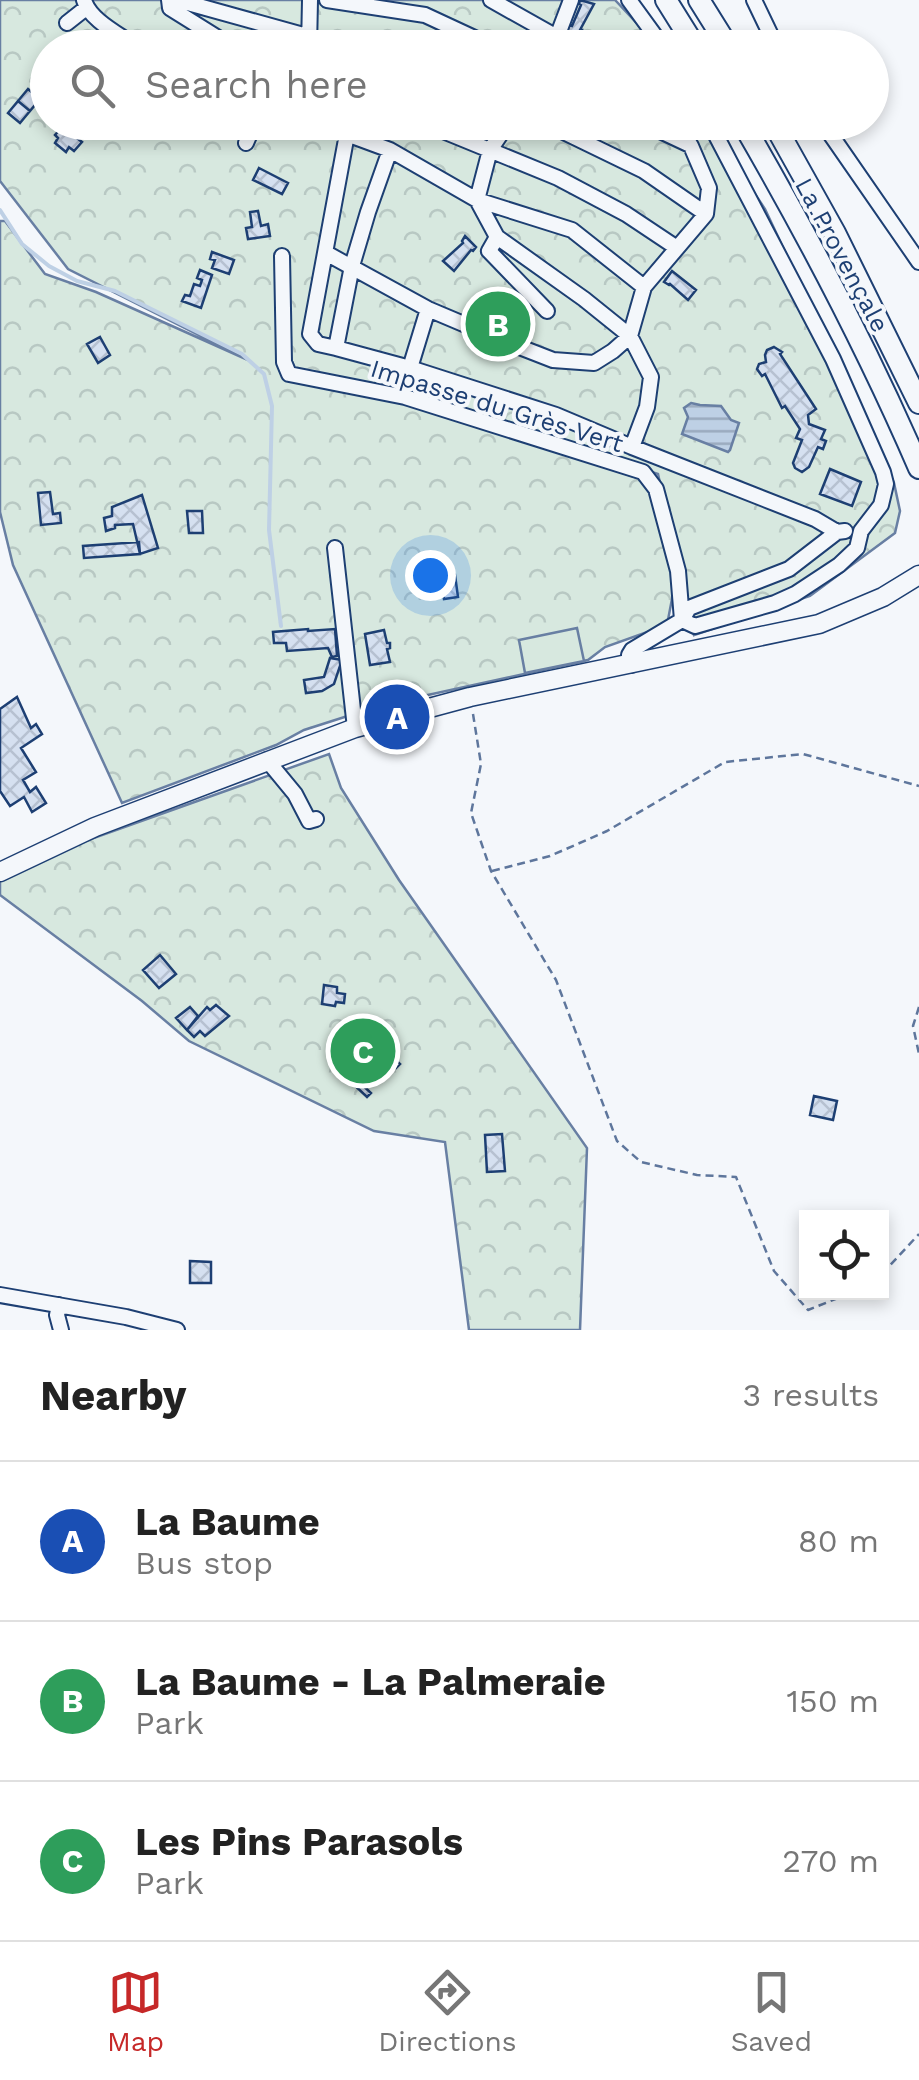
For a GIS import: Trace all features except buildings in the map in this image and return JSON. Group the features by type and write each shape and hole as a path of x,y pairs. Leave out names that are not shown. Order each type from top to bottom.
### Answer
{"highway":[{"path":"666,0 685,30"},
{"path":"700,0 718,30"},
{"name":"La Provençale","path":"752,140 864,350 919,468"},
{"name":"La Provençale","path":"784,140 919,403"}],"main road":[{"path":"0,872 96,827 355,728 470,697 819,624 883,597 919,574"}],"street":[{"path":"205,30 170,8 173,0 270,30"},
{"path":"309,30 310,0"},
{"path":"327,0 425,15 457,30"},
{"path":"491,0 537,30"},
{"path":"560,30 572,0"},
{"path":"630,0 651,30"},
{"path":"754,0 768,30"},
{"path":"67,23 85,4 112,30"},
{"path":"347,140 310,334 318,344 410,368 556,415 816,519 837,532 861,531"},
{"path":"364,140 390,150 477,200 572,230 644,288"},
{"path":"465,140 558,178 626,214 677,248"},
{"path":"497,140 490,150 477,200 497,237 630,336 652,377 647,407 632,447"},
{"path":"580,140 644,171 706,214"},
{"path":"678,140 691,146"},
{"path":"326,253 428,309 552,360 594,363 630,336 644,288 706,214 708,188 688,140"},
{"path":"682,620 694,626 775,604 839,565 857,548 861,531 881,505 886,484 832,359 718,140"},
{"path":"834,140 919,262"},
{"path":"336,348 352,266 390,150"},
{"path":"497,237 489,251 547,311"},
{"name":"Impasse du Grès Vert","path":"282,256 284,362 288,374 405,396 642,472 656,489 678,571 682,620"},
{"path":"410,368 428,309"},
{"path":"631,665 632,650 682,620 690,608 789,569 837,532"},
{"path":"335,548 355,728"},
{"path":"267,760 296,794 309,821 316,819"},
{"path":"1,1298 58,1320 126,1317 177,1330"}],"path":[{"path":"470,697 482,764 471,814 490,871 556,980 616,1142 642,1162 698,1176 736,1177 774,1271 799,1300"},
{"path":"490,871 550,856 607,832 725,762 803,754 919,786"},
{"path":"919,1007 913,1026 919,1054"},
{"path":"889,1266 919,1234"},
{"path":"799,1300 808,1310 834,1300"}],"green space":[{"path":"0,0 615,0 643,30 30,30 30,140 719,140 765,209 894,483 900,511 895,533 810,596 694,635 658,474 407,392 403,401 638,478 650,487 676,578 667,625 605,647 588,660 382,705 304,730 276,745 122,803 13,565 0,512 0,221 5,221 45,274 96,292 248,360 68,269 0,181"},
{"path":"577,628 584,661 525,673 519,640"},
{"path":"329,754 341,788 399,880 587,1148 580,1330 469,1330 445,1142 374,1131 189,1041 0,895 0,881 74,845"}],"water":[{"path":"691,403 721,406 731,420 739,423 728,452 682,434 688,417 684,408"}],"waterway":[{"path":"0,210 22,244 49,266 77,281 115,291 242,354 264,374 272,406 269,530 281,626"}],"place":[{"name":"La Baume - La Palmeraie","path":"498,324"},
{"name":"La Baume","path":"397,717"},
{"name":"Les Pins Parasols","path":"363,1051"}]}
